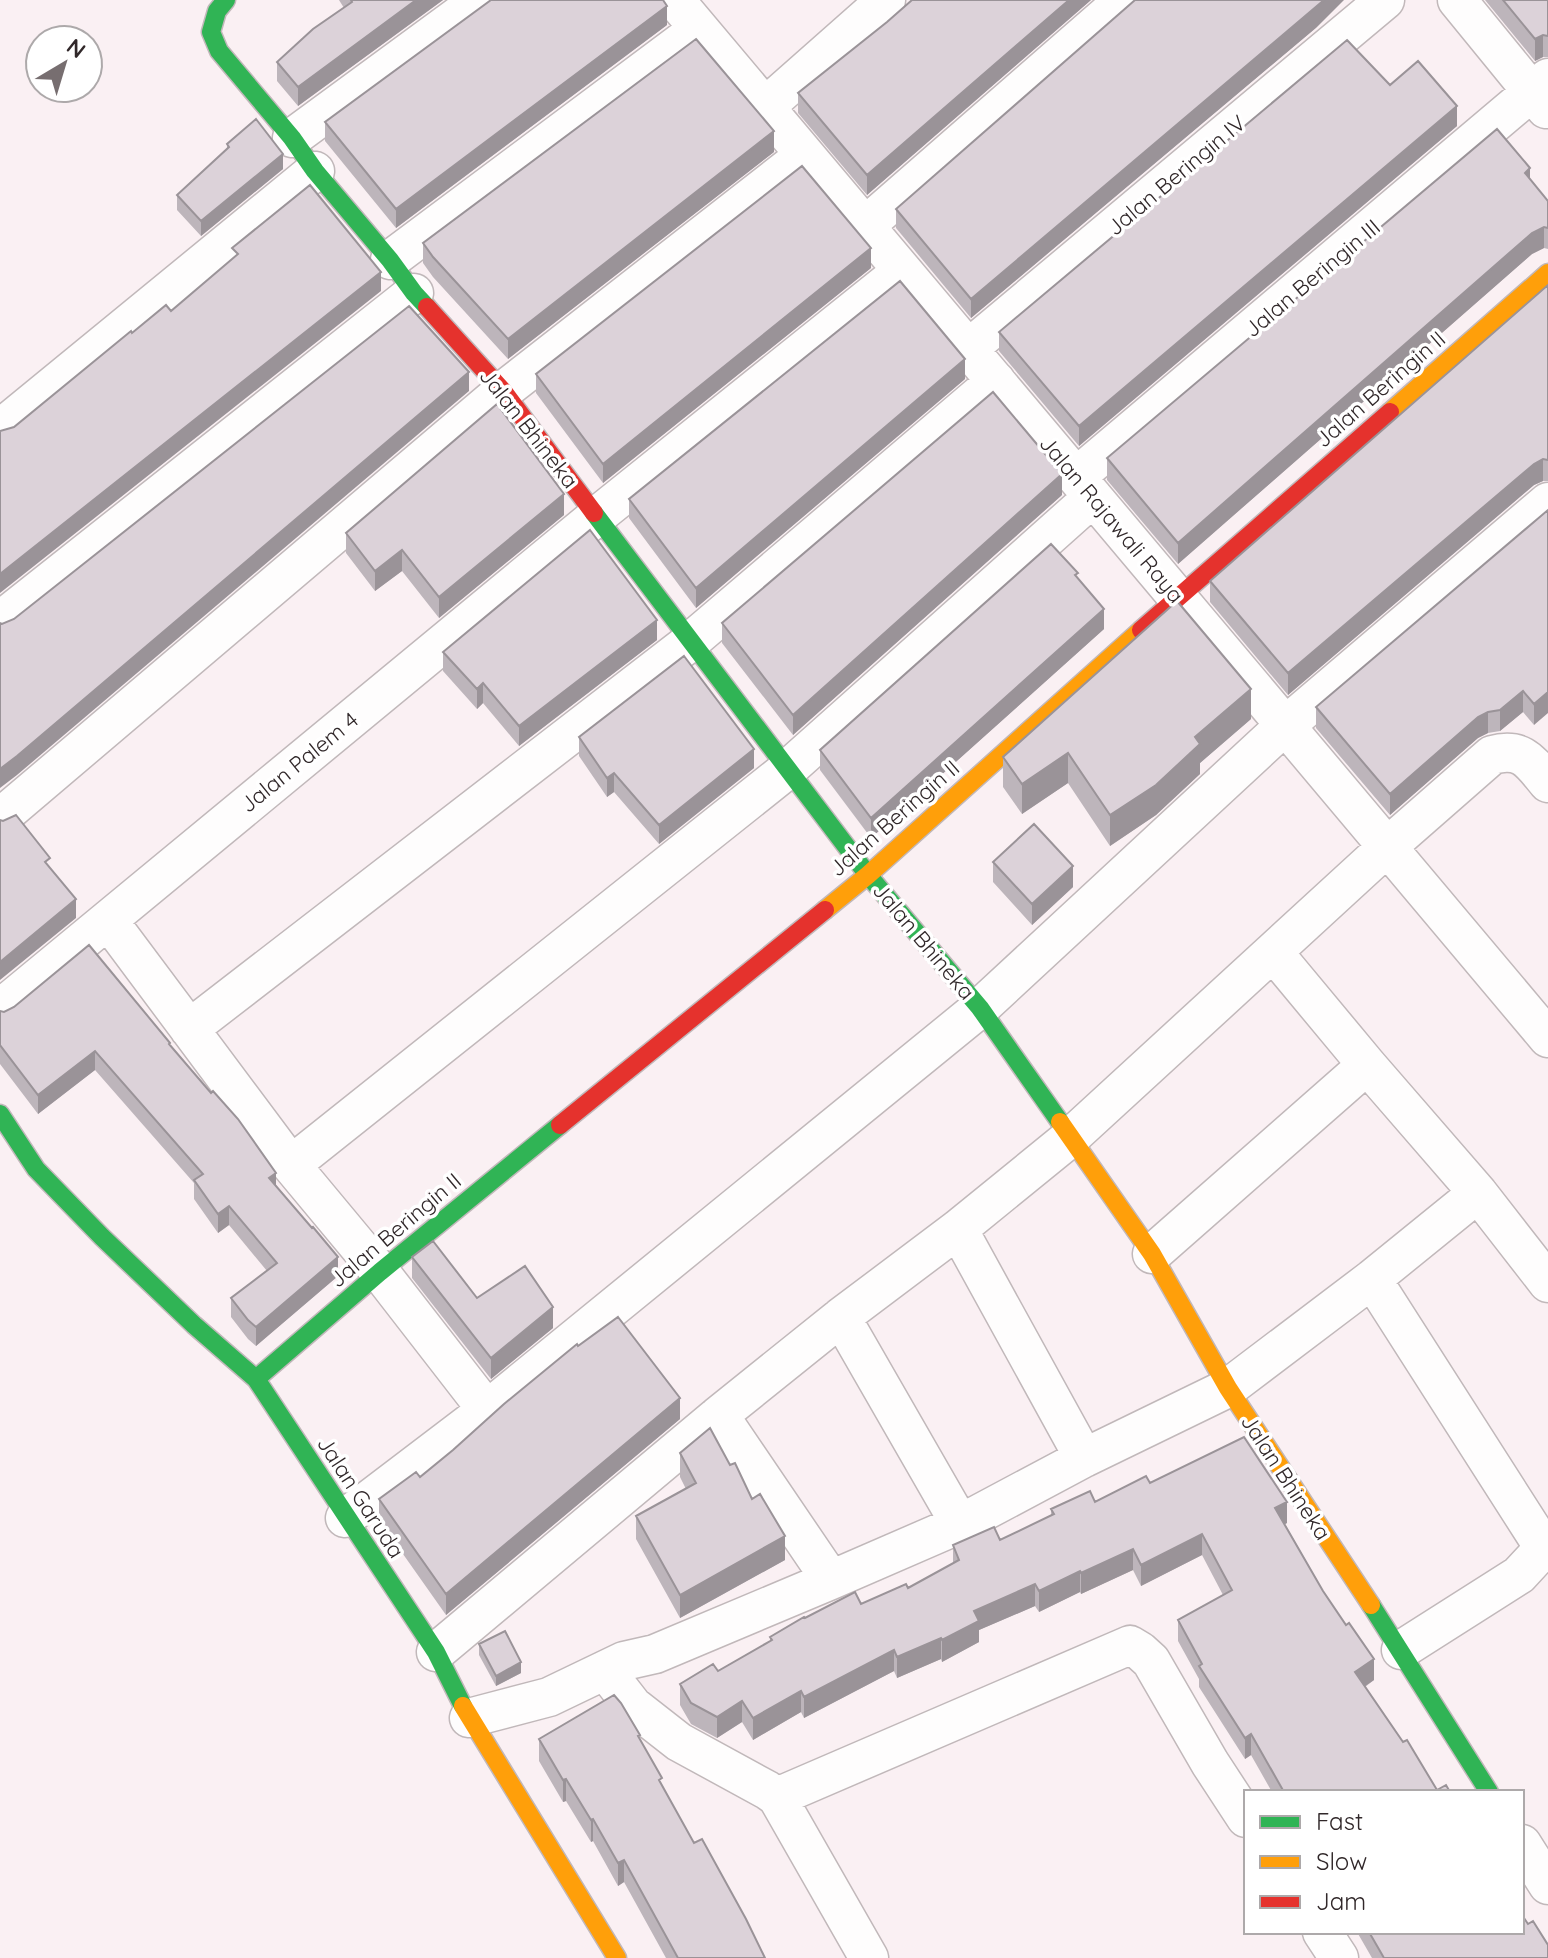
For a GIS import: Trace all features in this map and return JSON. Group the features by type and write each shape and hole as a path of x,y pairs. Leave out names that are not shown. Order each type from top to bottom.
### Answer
{"street":[{"name":"Jalan Bhineka","path":"226,0 217,11 211,32 219,51 414,293 503,391 868,875 980,1008 1071,1137 1152,1254 1228,1388 1401,1650 1488,1790"},
{"path":"292,138 480,0"},
{"path":"765,107 886,0"},
{"path":"865,226 1124,0"},
{"name":"Jalan Beringin IV","path":"968,349 1385,0"},
{"path":"1457,0 1543,94"},
{"path":"390,260 687,10"},
{"name":"Jalan Rajawali Raya","path":"687,10 902,271 1548,1038"},
{"name":"Jalan Beringin III","path":"291,1165 788,769 1084,487 1543,94"},
{"path":"0,818 503,391 805,155"},
{"path":"0,429 315,171"},
{"name":"Jalan Palem 4","path":"0,1009 597,516 902,271"},
{"name":"Jalan Beringin II","path":"256,1379 380,1272 868,875 1178,597 1548,273"},
{"path":"0,621 414,293"},
{"path":"189,1029 690,642 996,381"},
{"path":"345,1518 487,1410 980,1008 1285,726 1548,502"},
{"path":"436,1652 719,1415 1071,1137 1387,847 1492,755 1508,751 1528,759 1548,783"},
{"path":"108,920 291,1165 380,1272 487,1410"},
{"path":"1273,952 1478,1193 1548,1283"},
{"path":"1152,1254 1367,1065"},
{"name":"Jalan Garuda","path":"0,1114 36,1169 182,1314 256,1379 436,1652 469,1718 617,1958"},
{"path":"469,1718 549,1697 624,1661 655,1654 960,1524 1084,1458 1228,1388 1372,1279 1478,1193"},
{"path":"958,1229 1084,1458"},
{"path":"1372,1279 1546,1544 1519,1575 1401,1650"},
{"path":"841,1317 960,1524"},
{"path":"719,1415 831,1580"},
{"path":"777,1797 1130,1645 1151,1661 1244,1815"},
{"path":"605,1670 633,1706 679,1742 777,1797 869,1958"},
{"path":"1524,1847 1548,1885"},
{"path":"1323,1934 1339,1958"}],"building":[{"path":"351,0 416,0 298,87 277,62"},
{"path":"491,0 663,0 667,6 396,209 325,122"},
{"path":"912,0 1069,0 867,175 798,93"},
{"path":"1135,0 1324,0 971,299 896,209"},
{"path":"1503,0 1548,0 1548,36 1535,39"},
{"path":"696,39 774,131 508,339 423,243"},
{"path":"1347,40 1390,85 1418,61 1457,106 1079,426 999,332"},
{"path":"256,119 283,154 201,221 177,195"},
{"path":"1497,129 1530,168 1525,173 1548,201 1548,228 1532,233 1178,543 1107,458"},
{"path":"802,166 871,248 603,464 536,374"},
{"path":"310,185 381,272 0,574 0,431 14,427 166,305 171,311 238,254 232,248"},
{"path":"900,281 965,359 696,588 629,499"},
{"path":"1548,285 1548,460 1534,464 1288,673 1210,581"},
{"path":"409,306 469,372 0,769 0,623 14,619"},
{"path":"993,392 1062,474 793,715 722,623"},
{"path":"497,404 564,494 439,597 402,550 375,571 346,533"},
{"path":"1548,510 1548,692 1534,704 1523,691 1500,710 1478,717 1390,794 1316,707"},
{"path":"590,530 657,620 519,726 483,683 477,689 443,652"},
{"path":"1051,544 1078,573 1075,575 1104,609 871,818 820,750"},
{"path":"1177,601 1251,689 1195,737 1200,744 1156,785 1110,815 1068,753 1022,784 1003,757"},
{"path":"684,656 754,749 659,825 614,773 607,778 579,737"},
{"path":"16,815 50,858 45,862 76,899 0,962 0,820"},
{"path":"1034,824 1073,866 1032,904 993,862"},
{"path":"89,945 169,1044 238,1119 276,1173 269,1178 338,1257 256,1327 231,1298 277,1263 229,1206 218,1214 194,1180 203,1174 95,1051 38,1095 0,1045 0,1011 14,1007"},
{"path":"433,1241 477,1298 525,1266 553,1307 491,1358 412,1257"},
{"path":"618,1317 680,1398 446,1594 379,1499 416,1472 420,1477 577,1344"},
{"path":"710,1428 730,1465 735,1463 752,1499 760,1494 785,1536 680,1595 636,1516 696,1483 680,1453"},
{"path":"1244,1437 1287,1502 1275,1508 1323,1591 1374,1659 1355,1672 1403,1742 1407,1740 1437,1790 1283,1790 1251,1734 1245,1738 1199,1666 1202,1664 1178,1620 1232,1590 1202,1534 1141,1565 1133,1549 1039,1591 1035,1584 974,1611 979,1621 942,1640 897,1657 894,1650 804,1697 801,1691 753,1718 742,1701 717,1717 691,1703 680,1684 713,1664 718,1671 772,1640 770,1637 804,1617 855,1592 861,1604 906,1584 908,1588 959,1560 953,1545 994,1527 1000,1540 1054,1514 1051,1509 1090,1491 1095,1502 1146,1476 1150,1483"},
{"path":"505,1631 521,1662 496,1676 479,1644"},
{"path":"614,1695 640,1735 662,1778 659,1780 694,1843 702,1839 765,1958 678,1958 624,1860 618,1863 593,1819 566,1779 563,1780 539,1739"},
{"path":"1524,1918 1528,1924 1533,1921 1548,1945 1548,1958 1384,1958 1370,1934 1524,1934"}],"traffic: fast":[{"path":"226,0 217,11 211,32 219,51 427,307"},
{"path":"594,513 868,875 980,1008 1060,1122"},
{"path":"0,1114 36,1169 194,1325 256,1379 436,1652 463,1706"},
{"path":"256,1379 380,1272 560,1125"},
{"path":"1371,1605 1488,1790"}],"traffic: slow":[{"path":"1390,412 1548,273"},
{"path":"825,910 1141,630"},
{"path":"1060,1122 1152,1254 1228,1388 1371,1605"},
{"path":"463,1706 617,1958"}],"traffic: jam":[{"path":"427,307 503,391 594,513"},
{"path":"1141,630 1390,412"},
{"path":"560,1125 825,910"}]}
